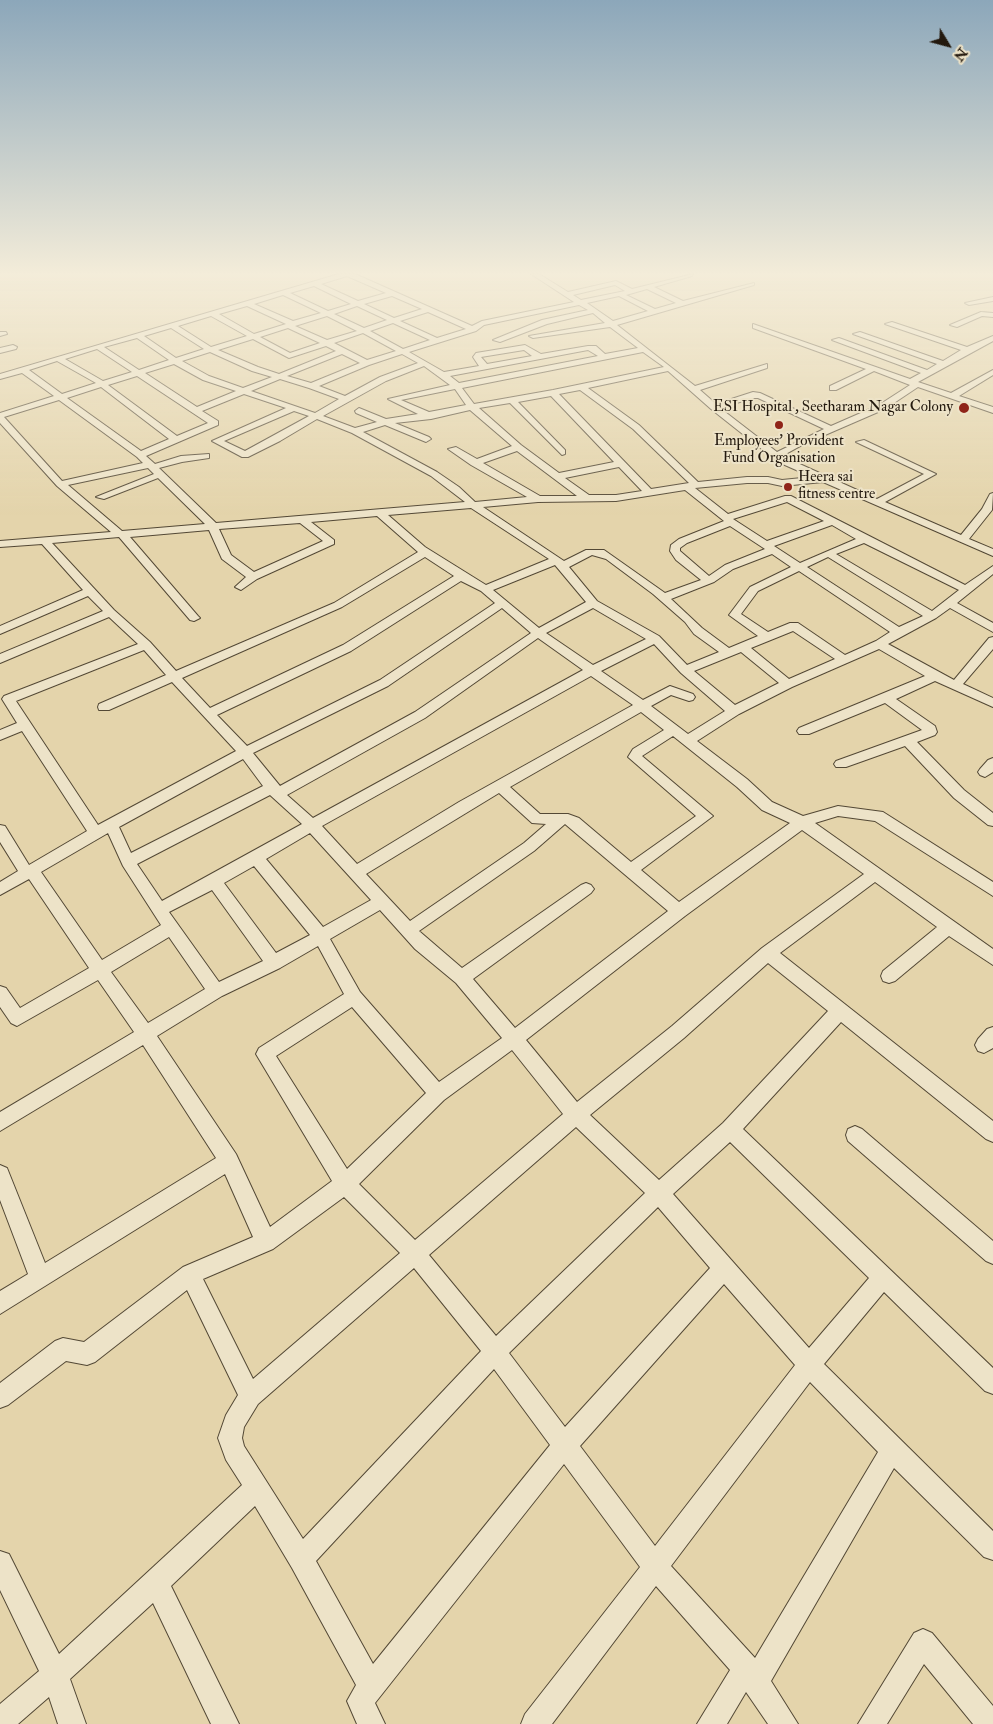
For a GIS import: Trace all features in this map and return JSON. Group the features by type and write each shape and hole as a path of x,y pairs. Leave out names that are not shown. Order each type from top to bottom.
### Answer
{"street":[{"path":"0,377 71,354"},
{"path":"111,354 215,422 140,456"},
{"path":"166,354 206,378 355,431 434,474 456,488 473,505 560,563 578,582 593,603 655,638 685,670 734,711"},
{"path":"194,354 61,395 0,417 60,484 121,534 194,618"},
{"path":"221,354 254,369 312,386 346,399"},
{"path":"197,410 333,354"},
{"path":"350,354 366,362"},
{"path":"312,386 366,362 389,354"},
{"path":"410,354 457,386 472,407 518,447 560,476 589,500"},
{"path":"483,354 477,357 484,368"},
{"path":"536,354 540,357"},
{"path":"443,375 554,354"},
{"path":"600,354 606,358"},
{"path":"449,420 392,399 621,354"},
{"path":"651,354 776,456 823,479 993,553"},
{"path":"836,354 993,410"},
{"path":"876,354 928,373"},
{"path":"916,354 944,364"},
{"path":"776,456 882,406 928,373 960,354"},
{"path":"58,358 101,383 176,440"},
{"path":"292,409 218,441 245,455 383,379 425,363"},
{"path":"693,388 764,366"},
{"path":"355,431 385,422 553,393 670,368"},
{"path":"833,388 874,368"},
{"path":"22,369 61,395 155,468 213,526 226,557 253,577"},
{"path":"954,395 993,372"},
{"path":"582,387 636,427 691,486 728,520 898,632"},
{"path":"553,393 619,464 650,494"},
{"path":"714,407 753,395 760,396 831,429"},
{"path":"512,400 562,452"},
{"path":"359,412 426,439"},
{"path":"861,442 932,474 878,502"},
{"path":"474,463 518,447"},
{"path":"453,449 538,499"},
{"path":"101,497 155,468 181,459 206,456"},
{"path":"560,476 619,464"},
{"path":"60,484 155,468"},
{"path":"0,544 538,499 589,500 650,494 691,486 761,480 782,483 823,479"},
{"path":"962,540 990,511 993,496"},
{"path":"708,580 680,558 675,551 675,547 683,541 728,520 788,498 831,522 967,590"},
{"path":"379,513 425,552 461,576 485,589 538,633 673,730 742,783 767,806 802,822 993,958"},
{"path":"241,587 253,577 330,542 302,519"},
{"path":"663,598 708,580 770,547 831,522"},
{"path":"765,636 735,614 756,587 828,553 865,539"},
{"path":"44,540 110,612 146,645 244,752 275,791 312,825 410,929 421,944 462,978 576,1115 659,1193 809,1365 892,1450 993,1548"},
{"path":"104,707 176,678 338,605 425,552"},
{"path":"485,589 590,552 600,552 610,557 663,598 689,620 698,631 729,653"},
{"path":"828,553 932,616"},
{"path":"687,741 734,711 788,684 880,644 898,632 932,616 993,569"},
{"path":"208,714 347,648 461,576"},
{"path":"0,630 90,591"},
{"path":"0,890 96,833 244,752 384,683 502,603"},
{"path":"128,862 275,791 420,715 538,633 593,603"},
{"path":"949,603 993,628"},
{"path":"0,659 110,612"},
{"path":"685,670 729,653 765,636 794,626 843,659"},
{"path":"159,910 591,671 655,638"},
{"path":"956,685 993,641"},
{"path":"880,644 935,676 993,703"},
{"path":"96,833 26,724 3,699 146,645"},
{"path":"742,647 788,684"},
{"path":"804,731 935,676"},
{"path":"356,872 500,786 670,690 689,697"},
{"path":"841,764 930,732 930,729 886,698"},
{"path":"0,735 26,724"},
{"path":"628,871 706,816 635,757 638,752 673,730"},
{"path":"908,741 959,794 993,821"},
{"path":"500,786 537,819 562,819 574,822 628,871 679,911"},
{"path":"0,1397 63,1349 87,1354 190,1274 266,1242 345,1184 438,1094 514,1039 679,911 802,822 838,811 878,816 993,890"},
{"path":"410,929 529,847 562,819"},
{"path":"111,825 128,862 216,991"},
{"path":"0,830 146,1035 229,1161 266,1242"},
{"path":"255,856 321,937 354,997 438,1094"},
{"path":"372,1688 301,1559 234,1452 230,1438 234,1423 250,1396 576,1115 678,1032 768,953 876,873"},
{"path":"213,880 274,963"},
{"path":"462,978 586,889"},
{"path":"0,1122 216,991 274,963 382,901"},
{"path":"889,976 950,926"},
{"path":"0,993 17,1018 172,927"},
{"path":"768,953 993,1133"},
{"path":"354,997 265,1054 345,1184 415,1254 495,1352 656,1568 751,1674 784,1724"},
{"path":"301,1559 495,1352 659,1193 730,1129 840,1011"},
{"path":"730,1129 993,1383"},
{"path":"855,1135 992,1250"},
{"path":"0,1303 229,1161"},
{"path":"0,1175 40,1278"},
{"path":"371,1724 360,1701 565,1445 725,1267"},
{"path":"190,1274 250,1396"},
{"path":"535,1724 656,1568 809,1365 883,1277"},
{"path":"711,1724 751,1674 892,1450"},
{"path":"0,1722 156,1583 257,1487"},
{"path":"0,1562 55,1675 72,1724"},
{"path":"156,1583 225,1724"},
{"path":"872,1724 922,1642 990,1724"}],"place":[{"name":"ESI Hospital , Seetharam Nagar Colony","path":"964,408"},
{"name":"Employees' Provident Fund Organisation","path":"779,425"},
{"name":"Heera sai fitness centre","path":"788,487"}]}
